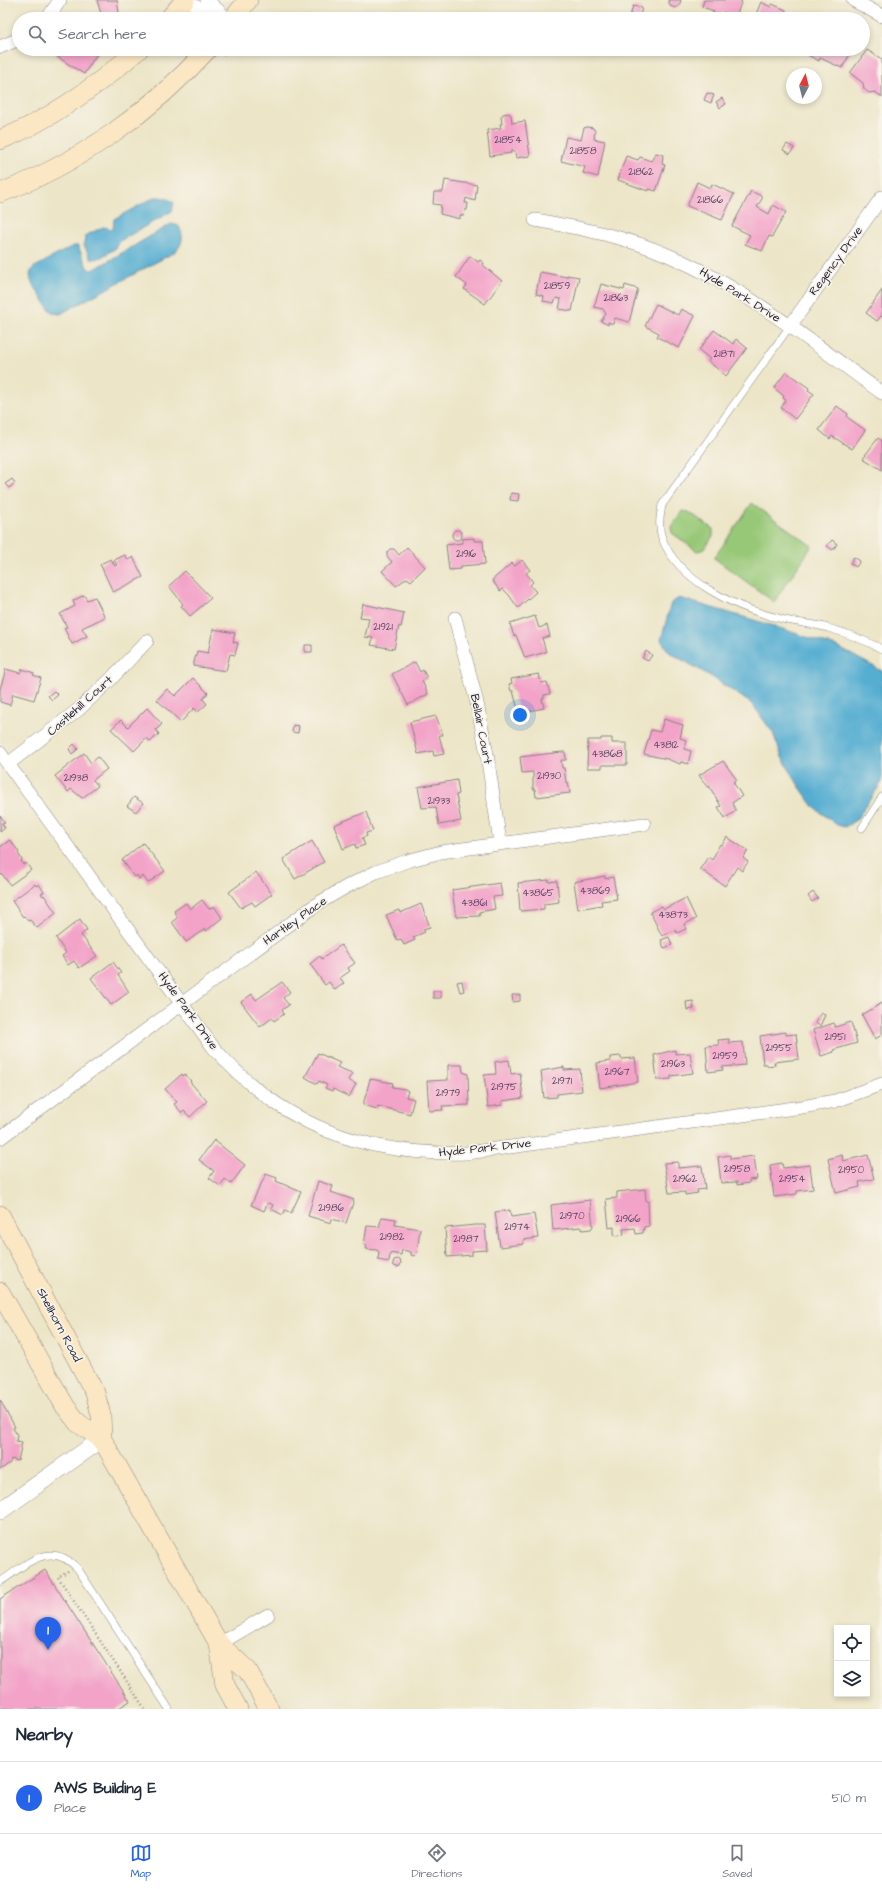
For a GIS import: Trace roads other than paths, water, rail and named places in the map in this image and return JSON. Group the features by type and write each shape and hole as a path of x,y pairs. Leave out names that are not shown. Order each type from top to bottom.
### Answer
{"main road":[{"path":"239,12 248,0"},
{"path":"175,12 184,1"},
{"path":"0,140 76,100 113,72 131,56"},
{"path":"0,193 68,160 119,128 182,76 201,56"},
{"name":"Shellhorn Road","path":"0,1215 95,1393 102,1415 102,1439"},
{"name":"Shellhorn Road","path":"0,1292 65,1406 78,1423 102,1439 218,1644 248,1671 269,1709"},
{"name":"Shellhorn Road","path":"218,1644 225,1685 238,1709"}],"street":[{"path":"52,12 60,0"},
{"path":"207,0 220,12"},
{"path":"853,0 882,16"},
{"path":"184,1 208,12"},
{"path":"0,47 12,42"},
{"name":"Regency Drive","path":"790,326 882,197"},
{"name":"Hyde Park Drive","path":"535,220 604,234 669,256 730,286 790,326 882,393"},
{"name":"Bellair Court","path":"455,618 477,703 487,754 500,843"},
{"name":"Castlehill Court","path":"8,764 78,710 110,681 147,641"},
{"name":"Hyde Park Drive","path":"0,753 213,1047 231,1067 258,1091 284,1109 311,1124 340,1136 369,1145 400,1151 436,1154 467,1152 802,1107 835,1101 882,1084"},
{"name":"Hartley Place","path":"0,1138 318,904 346,887 376,872 407,861 441,852 644,824"},
{"path":"0,1511 102,1439"},
{"path":"218,1644 268,1615"}],"lane":[{"path":"790,326 662,505 659,520 661,537 672,557 704,587 744,608 778,619 826,627 854,635 882,649"},
{"path":"862,828 882,797"},
{"path":"0,1582 37,1557 50,1554 70,1560 169,1709"}],"water":[{"path":"155,197 165,198 172,201 174,203 172,211 118,242 116,248 98,258 91,259 84,245 85,236 103,227 113,229 114,219"},
{"path":"171,224 178,225 182,236 180,245 175,252 60,314 54,313 49,309 31,281 30,274 33,268 73,246 78,246 88,269 93,270"},
{"path":"679,598 774,626 839,648 882,671 882,782 856,820 845,827 837,825 815,808 799,786 782,757 773,733 752,704 712,677 669,652 661,640 671,603"}],"place":[{"name":"AWS Building E","path":"48,1650"}]}
